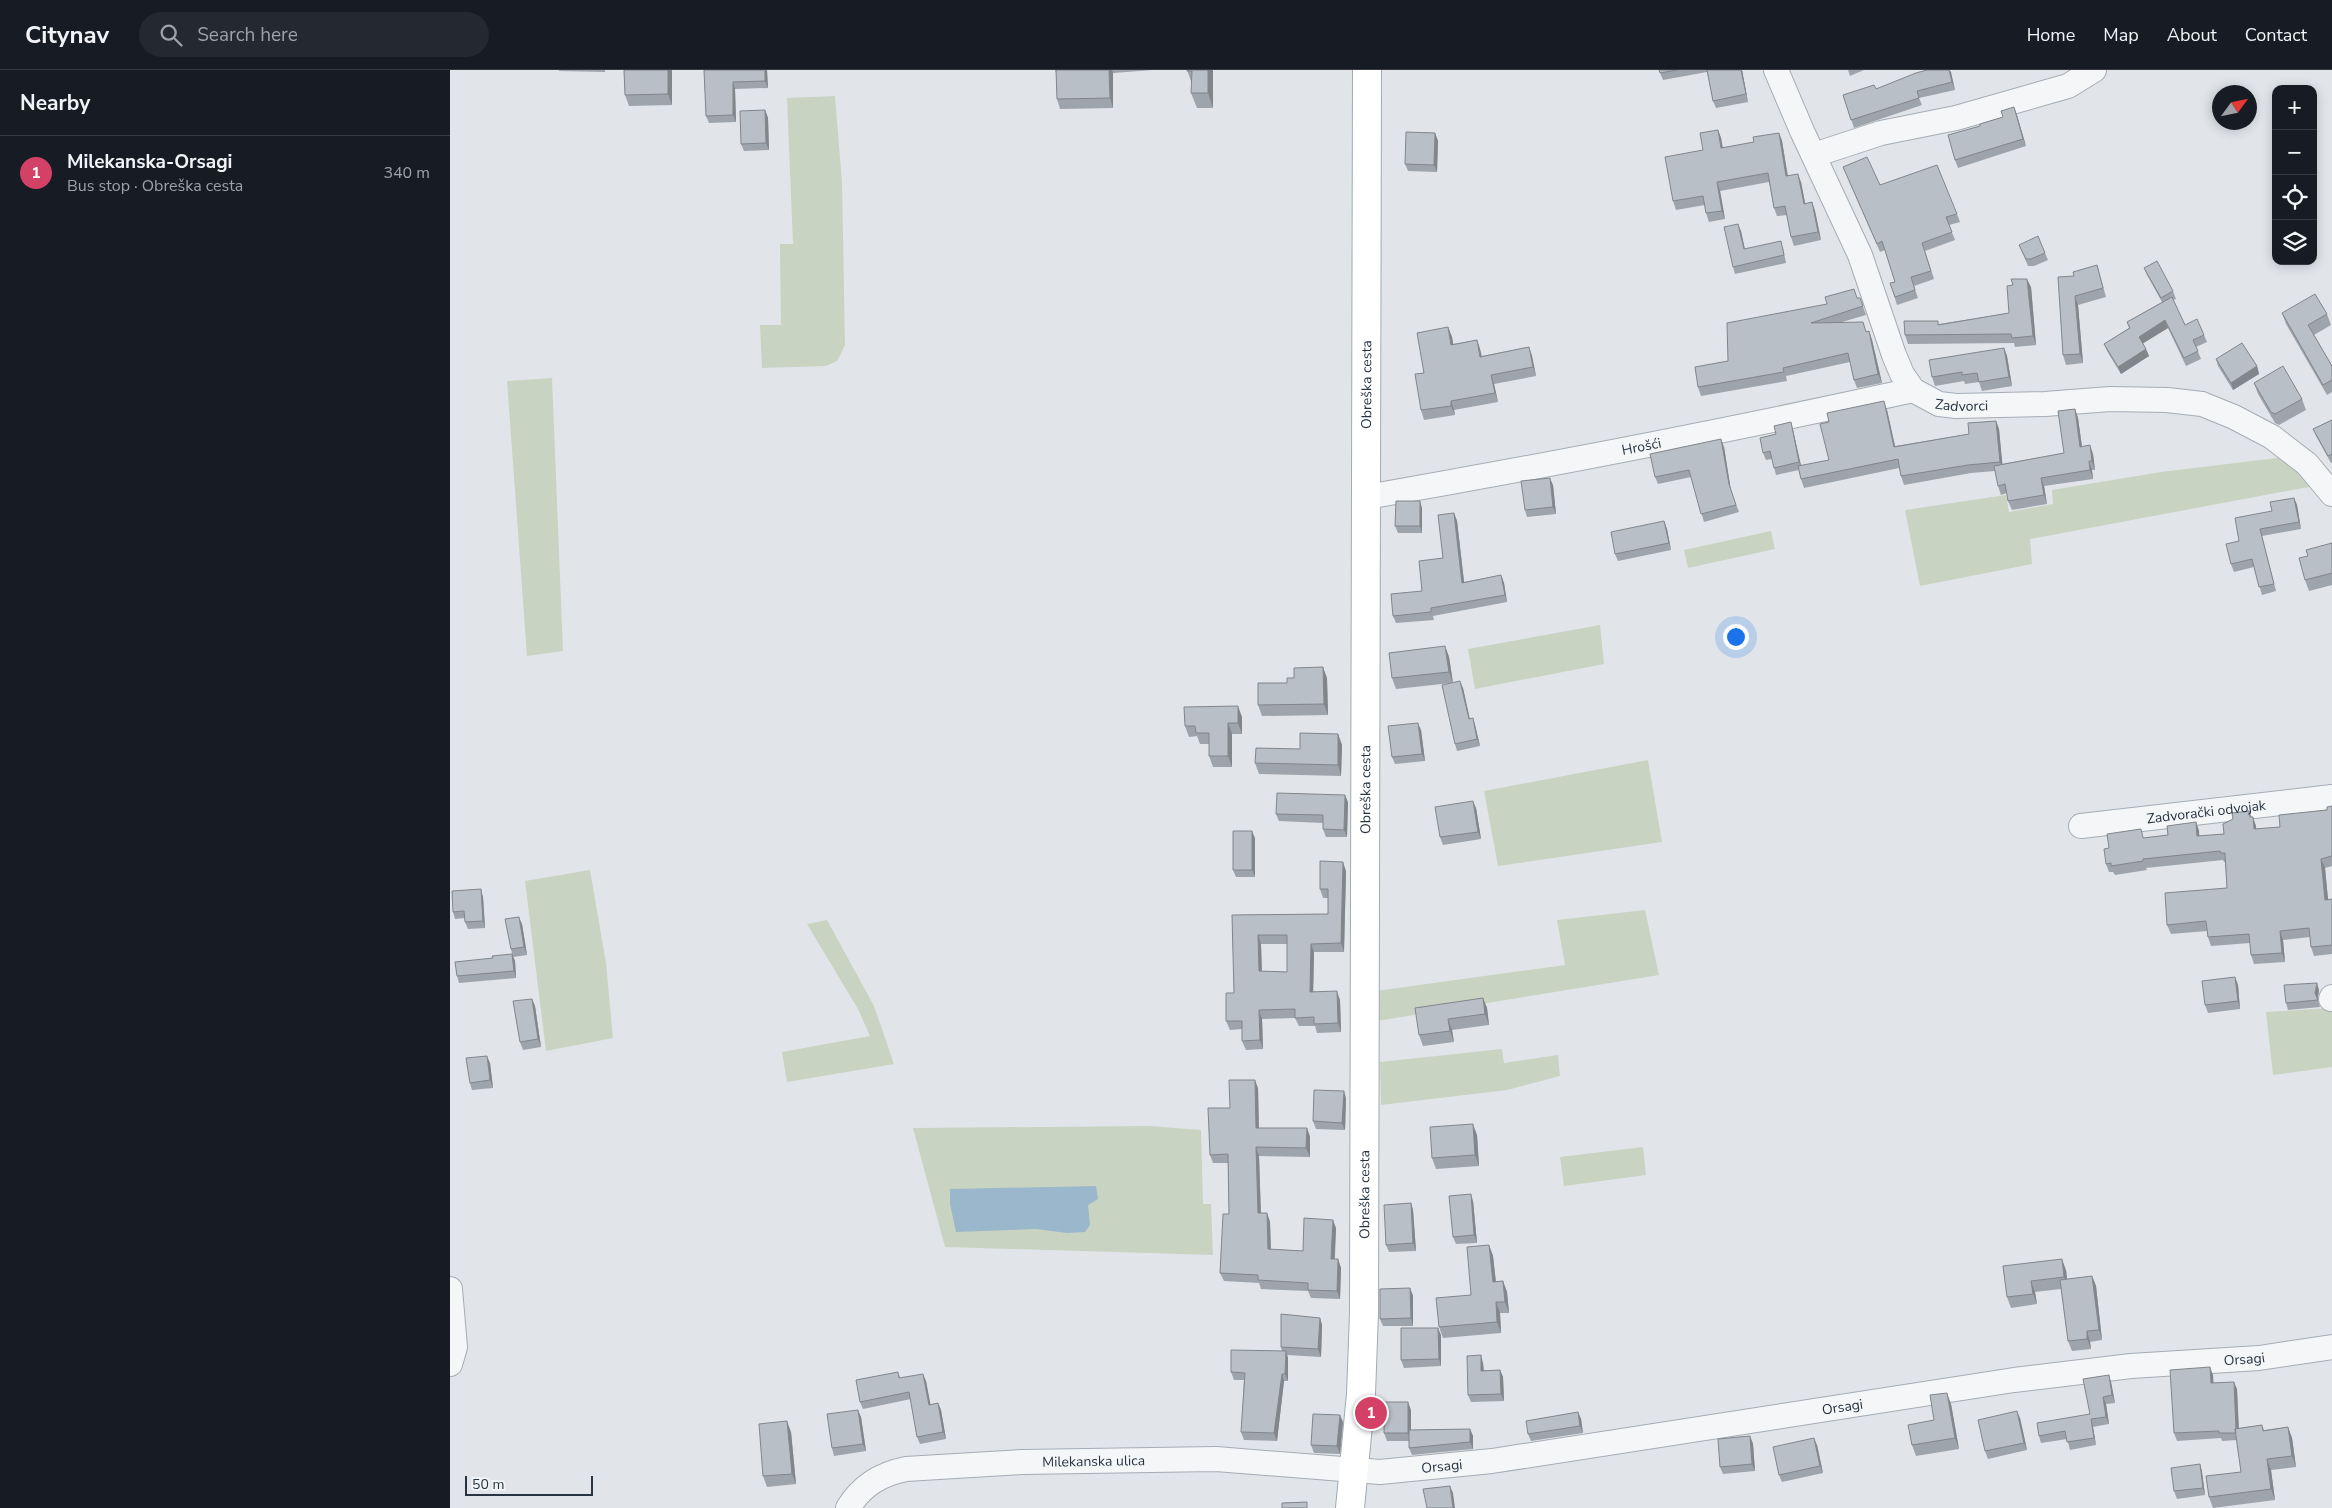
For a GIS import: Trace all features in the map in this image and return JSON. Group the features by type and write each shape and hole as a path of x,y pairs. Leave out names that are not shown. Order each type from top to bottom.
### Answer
{"main road":[{"name":"Obreška cesta","path":"1350,1508 1361,1394 1364,1314 1367,70"}],"street":[{"path":"1776,70 1860,255 1902,374 1913,390"},
{"path":"1814,156 1881,133 1956,118 2068,86 2094,70"},
{"name":"Hrošći","path":"1367,497 1554,464 1780,419 1913,390"},
{"name":"Zadvorci","path":"1913,390 1939,404 1956,406 2045,404 2110,399 2167,400 2202,404 2234,417 2272,437 2307,464 2332,494"},
{"name":"Zadvorački odvojak","path":"2081,826 2332,797"},
{"path":"450,1289 455,1347 450,1364"},
{"name":"Orsagi","path":"1354,1471 1380,1472 1492,1461 2014,1380 2131,1366 2260,1358 2332,1347"},
{"name":"Milekanska ulica","path":"848,1508 863,1488 891,1472 906,1469 1022,1462 1216,1459 1354,1471"}],"green space":[{"path":"835,96 842,182 845,345 837,361 826,366 762,368 760,325 781,325 780,244 793,244 787,98"},
{"path":"552,378 563,651 527,656 507,381"},
{"path":"2285,457 2314,486 2030,539 2032,564 1920,586 1905,510 2006,495 2009,512 2053,504 2052,490 2161,472"},
{"path":"1771,531 1775,549 1688,568 1684,550"},
{"path":"1600,625 1604,664 1475,689 1468,649"},
{"path":"1648,760 1662,842 1498,866 1484,791"},
{"path":"590,870 606,963 613,1038 546,1051 525,881"},
{"path":"1645,910 1659,975 1377,1021 1376,991 1565,965 1557,920"},
{"path":"827,920 874,1006 894,1064 787,1082 782,1052 870,1036 858,1009 807,924"},
{"path":"2332,1008 2332,1067 2273,1075 2266,1012"},
{"path":"1502,1049 1504,1063 1558,1055 1560,1076 1507,1090 1381,1105 1380,1062"},
{"path":"1150,1126 1201,1130 1203,1204 1211,1204 1213,1255 945,1247 913,1128"},
{"path":"1643,1147 1646,1175 1564,1186 1560,1157"}],"water":[{"path":"1096,1186 1098,1199 1088,1205 1090,1225 1085,1232 1067,1233 1036,1229 956,1232 950,1204 950,1189"}],"building":[{"path":"624,70 668,70 668,94 625,95"},
{"path":"704,70 765,70 765,81 733,82 733,115 706,116"},
{"path":"1056,70 1109,70 1110,98 1057,99"},
{"path":"1187,70 1208,70 1208,93 1191,93 1192,71"},
{"path":"1659,70 1677,70 1660,73"},
{"path":"1707,70 1741,70 1746,94 1713,101"},
{"path":"1927,70 1949,70 1952,82 1917,91 1919,98 1851,120 1843,95 1874,85 1876,89"},
{"path":"2014,107 2023,139 1955,160 1948,135 2003,117 2001,111"},
{"path":"765,110 766,143 741,144 740,111"},
{"path":"1718,130 1721,148 1754,142 1753,137 1779,133 1786,176 1798,174 1804,204 1812,202 1818,232 1791,237 1785,206 1774,208 1768,173 1717,182 1722,211 1706,213 1703,196 1673,201 1665,157 1703,150 1700,133"},
{"path":"1406,132 1435,133 1434,165 1405,164"},
{"path":"1867,157 1880,185 1937,165 1957,214 1946,217 1952,232 1922,243 1931,271 1911,277 1915,290 1895,297 1890,283 1895,282 1882,241 1877,244 1843,167"},
{"path":"1738,224 1744,249 1781,241 1784,255 1733,267 1724,227"},
{"path":"2038,236 2045,253 2031,259 2026,259 2019,245"},
{"path":"2157,261 2173,291 2161,298 2144,268"},
{"path":"2097,265 2103,288 2075,296 2080,354 2063,355 2058,277 2074,276 2073,272"},
{"path":"2011,279 2027,279 2033,336 2012,338 2011,334 1905,335 1904,321 1938,321 1938,325 2009,313 2007,286 2013,285"},
{"path":"1854,289 1857,298 1860,298 1863,306 1811,323 1863,322 1866,332 1869,331 1878,374 1854,380 1848,353 1783,368 1784,372 1698,387 1695,367 1728,361 1727,323 1827,304 1825,297"},
{"path":"2315,294 2327,314 2308,325 2332,366 2332,380 2323,385 2282,313"},
{"path":"2172,297 2185,325 2197,319 2204,335 2193,340 2198,351 2184,358 2165,320 2139,337 2146,349 2118,367 2104,344 2130,328 2127,322"},
{"path":"1448,327 1451,345 1477,340 1480,357 1529,347 1533,367 1491,375 1495,393 1451,401 1451,406 1421,410 1415,374 1424,373 1417,333"},
{"path":"2242,343 2257,366 2231,383 2216,359"},
{"path":"2004,348 2009,377 1979,382 1977,373 1962,375 1962,372 1932,377 1929,360"},
{"path":"2283,366 2302,399 2275,414 2271,412 2254,383"},
{"path":"1884,401 1894,447 1969,434 1968,423 1996,421 2000,462 1968,465 1901,476 1898,459 1801,479 1798,466 1829,460 1820,424 1829,422 1827,413"},
{"path":"2075,409 2080,447 2090,445 2092,461 2089,461 2090,470 2041,478 2044,495 2008,501 2005,484 1998,486 1994,466 2064,453 2058,411"},
{"path":"2332,420 2332,454 2328,456 2313,429"},
{"path":"1791,422 1799,462 1774,468 1770,451 1763,453 1760,438 1776,434 1774,426"},
{"path":"1721,439 1729,484 1736,505 1701,514 1689,470 1655,477 1650,454"},
{"path":"1550,478 1553,507 1525,510 1521,481"},
{"path":"2294,498 2299,522 2260,529 2274,584 2259,587 2252,559 2231,564 2226,544 2239,541 2235,518 2272,511 2270,502"},
{"path":"1396,501 1420,501 1420,526 1395,526"},
{"path":"1454,513 1462,583 1501,575 1505,595 1431,608 1431,612 1393,616 1391,594 1422,591 1419,561 1443,558 1438,515"},
{"path":"1664,521 1669,543 1615,554 1611,532"},
{"path":"2332,543 2332,573 2305,580 2299,558 2308,556 2306,550"},
{"path":"1445,646 1449,672 1392,678 1389,653"},
{"path":"1323,667 1324,704 1258,705 1258,683 1287,683 1287,678 1294,678 1294,668"},
{"path":"1460,681 1469,719 1473,718 1477,739 1455,744 1442,685"},
{"path":"1238,706 1238,723 1228,723 1228,756 1209,756 1209,733 1196,733 1195,726 1185,726 1184,707"},
{"path":"1418,723 1422,754 1392,757 1388,726"},
{"path":"1300,733 1338,734 1338,765 1255,763 1256,748 1300,749"},
{"path":"1277,793 1345,795 1344,830 1323,829 1323,815 1276,814"},
{"path":"1473,801 1478,832 1440,837 1435,807"},
{"path":"2332,806 2332,856 2321,859 2325,900 2332,899 2332,945 2311,947 2309,928 2280,931 2282,953 2251,955 2249,934 2208,937 2206,921 2167,925 2165,893 2227,888 2225,853 2220,851 2143,859 2143,861 2111,866 2111,863 2106,864 2104,849 2109,848 2107,834 2141,829 2143,838 2168,835 2167,826 2196,822 2197,836 2224,834 2223,824 2233,819 2232,813 2249,811 2250,817 2253,817 2254,829 2280,827 2279,815 2327,810 2327,807"},
{"path":"1233,831 1252,831 1252,870 1233,870"},
{"path":"1320,861 1343,862 1341,943 1311,944 1310,992 1337,991 1338,1023 1314,1024 1314,1017 1295,1018 1295,1009 1259,1010 1260,1040 1242,1041 1242,1021 1226,1021 1226,993 1234,993 1232,915 1328,914 1328,889 1320,889","holes":["1258,935 1287,935 1287,972 1259,971"]},
{"path":"481,889 483,921 465,922 464,911 453,912 452,891"},
{"path":"519,917 524,947 511,949 505,919"},
{"path":"512,954 514,971 457,976 455,962"},
{"path":"2235,977 2238,1001 2205,1005 2202,981"},
{"path":"2317,983 2315,993 2318,1000 2286,1003 2284,985"},
{"path":"1483,998 1485,1014 1448,1019 1450,1031 1419,1035 1415,1008"},
{"path":"532,999 538,1039 520,1042 513,1001"},
{"path":"487,1056 490,1080 470,1083 466,1058"},
{"path":"1229,1080 1255,1080 1256,1128 1307,1128 1306,1148 1256,1147 1258,1213 1267,1213 1268,1249 1303,1251 1304,1218 1333,1220 1331,1259 1338,1259 1337,1291 1308,1290 1308,1283 1258,1280 1258,1275 1220,1273 1223,1214 1229,1214 1228,1154 1210,1155 1208,1108 1230,1108"},
{"path":"1314,1090 1344,1091 1342,1123 1313,1121"},
{"path":"1473,1124 1475,1155 1432,1158 1430,1127"},
{"path":"1471,1194 1474,1235 1453,1237 1449,1196"},
{"path":"1411,1203 1413,1243 1386,1245 1384,1205"},
{"path":"1489,1245 1493,1282 1503,1281 1505,1302 1496,1302 1497,1322 1439,1327 1436,1298 1471,1295 1467,1247"},
{"path":"2062,1259 2064,1277 2031,1281 2033,1294 2007,1297 2003,1266"},
{"path":"2092,1276 2099,1330 2087,1331 2087,1339 2068,1341 2060,1280"},
{"path":"1410,1288 1411,1318 1380,1319 1380,1289"},
{"path":"1281,1314 1320,1318 1318,1349 1281,1347"},
{"path":"1401,1328 1438,1328 1439,1359 1401,1360"},
{"path":"1231,1350 1286,1351 1285,1374 1282,1374 1274,1433 1241,1432 1245,1373 1231,1372"},
{"path":"1481,1355 1481,1371 1500,1370 1501,1394 1468,1395 1467,1356"},
{"path":"2210,1367 2211,1383 2234,1382 2236,1433 2219,1433 2219,1431 2174,1433 2170,1370"},
{"path":"898,1372 899,1378 923,1374 929,1405 938,1403 943,1432 917,1437 909,1392 860,1402 856,1380"},
{"path":"2109,1375 2112,1395 2103,1397 2106,1417 2091,1419 2094,1438 2067,1442 2065,1431 2039,1436 2037,1423 2090,1414 2083,1379"},
{"path":"1947,1393 1955,1438 1912,1445 1908,1425 1934,1420 1930,1395"},
{"path":"1384,1402 1408,1402 1408,1433 1384,1433"},
{"path":"858,1410 863,1444 832,1448 827,1414"},
{"path":"2017,1411 2024,1443 1985,1451 1978,1420"},
{"path":"1578,1412 1580,1426 1528,1434 1526,1421"},
{"path":"1313,1414 1340,1415 1337,1446 1311,1445"},
{"path":"787,1421 792,1474 763,1476 759,1424"},
{"path":"2262,1425 2263,1431 2288,1427 2292,1456 2267,1459 2271,1489 2209,1497 2206,1476 2241,1472 2235,1429"},
{"path":"1470,1429 1470,1442 1409,1448 1409,1430"},
{"path":"1750,1436 1752,1464 1720,1467 1718,1439"},
{"path":"1814,1438 1820,1466 1779,1475 1773,1447"},
{"path":"2200,1464 2203,1488 2174,1491 2171,1468"},
{"path":"1450,1486 1453,1508 1427,1508 1423,1489"},
{"path":"1307,1502 1307,1508 1282,1508 1282,1503"}],"place":[{"name":"Milekanska-Orsagi","path":"1371,1413"}]}
